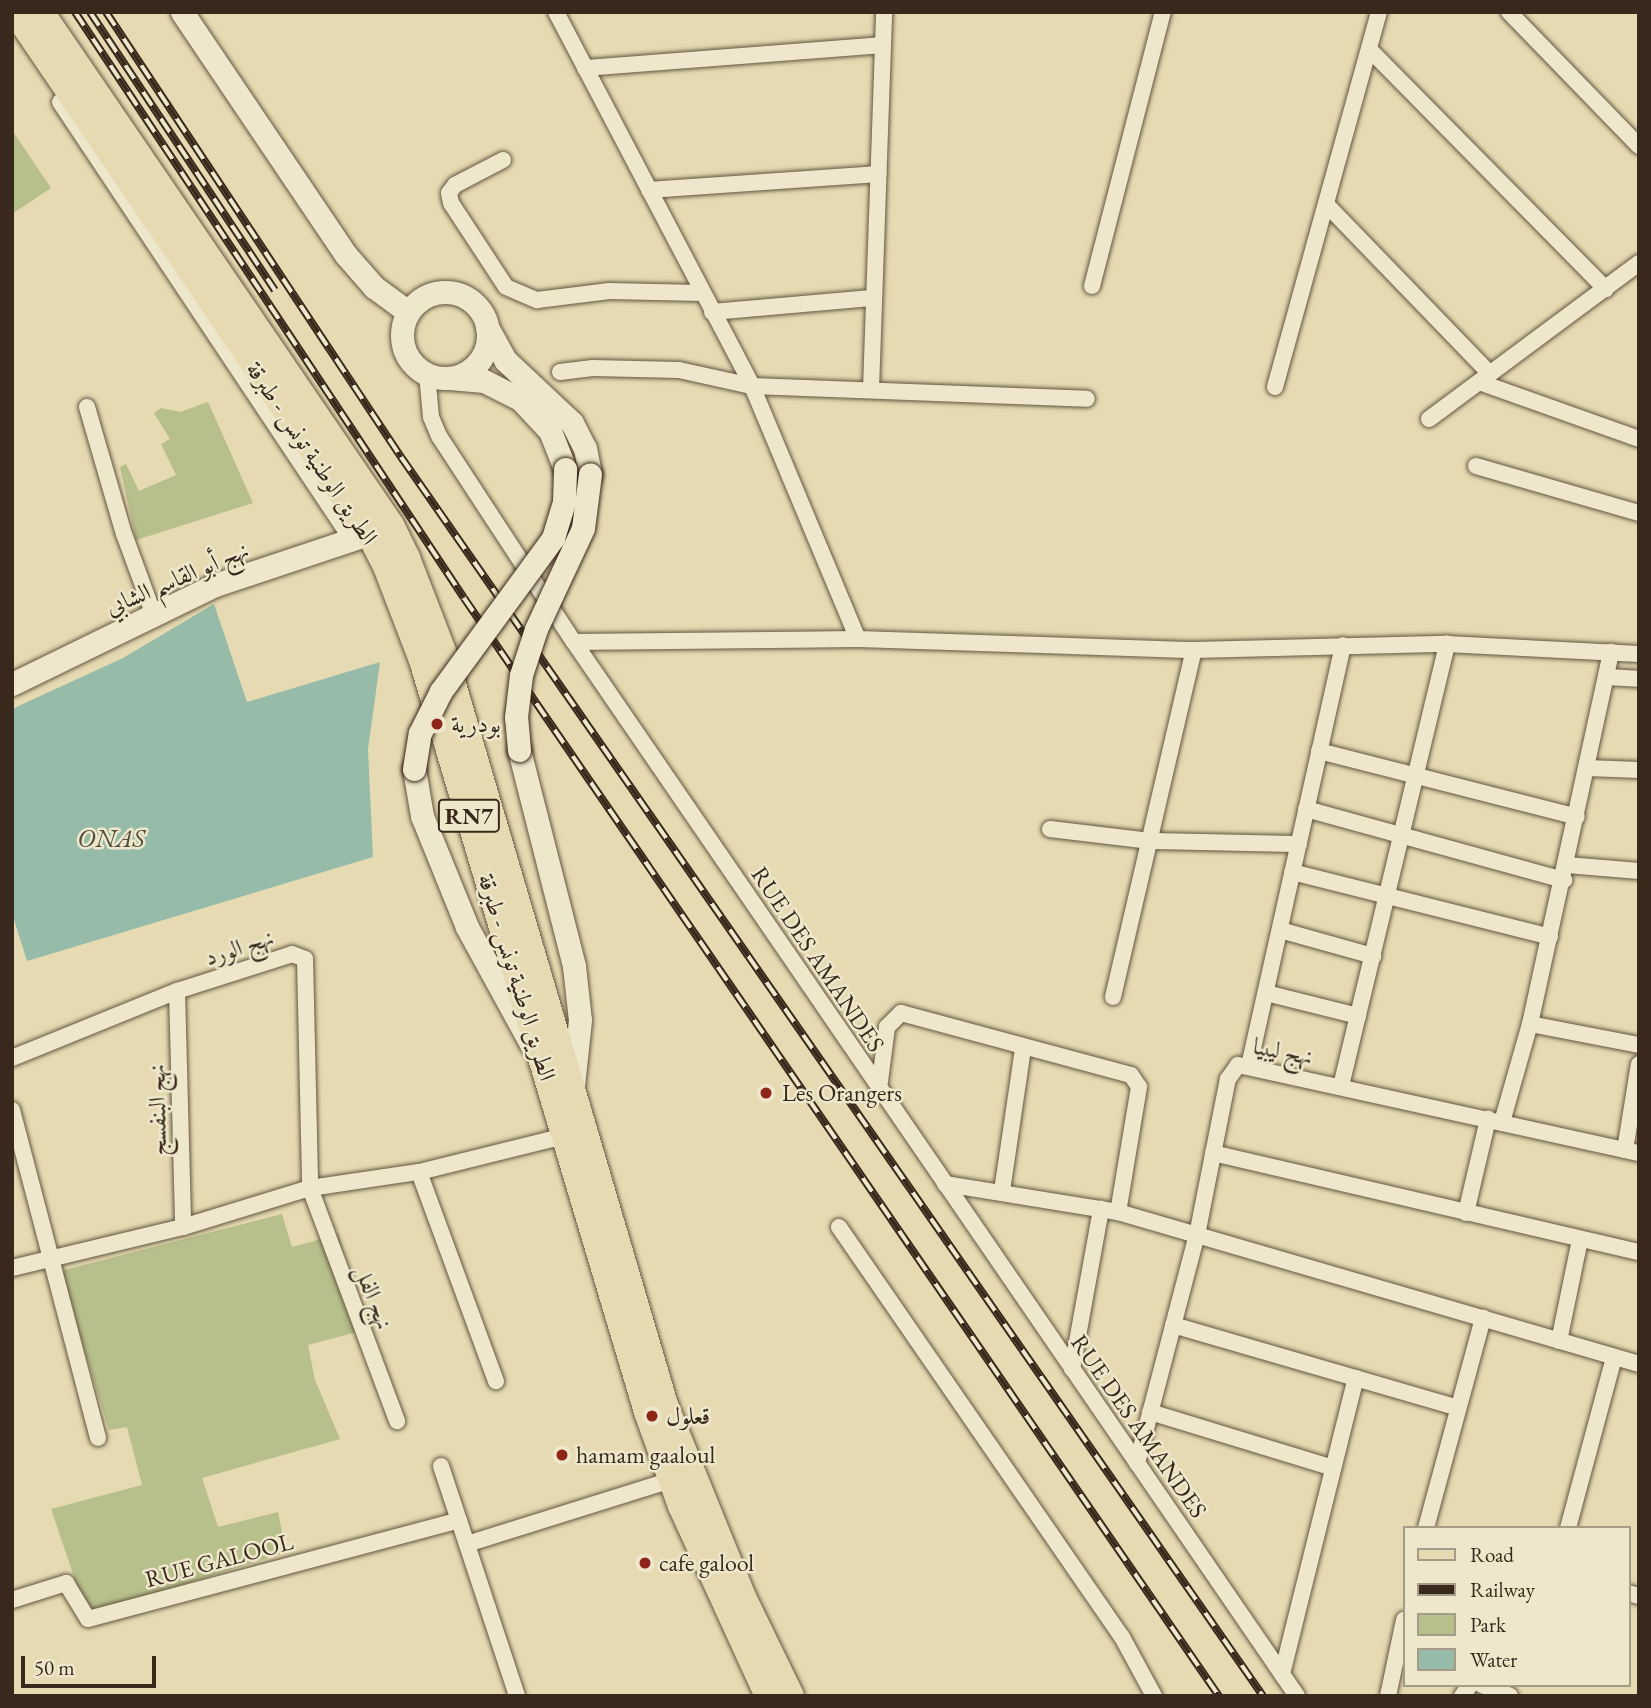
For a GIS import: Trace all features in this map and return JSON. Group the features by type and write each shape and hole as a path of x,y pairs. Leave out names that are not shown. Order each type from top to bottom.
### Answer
{"main road":[{"name":"الطريق الوطنية تونس - طبرقة","path":"15,12 371,533 422,660 621,1332 671,1480 768,1696"},
{"name":"الطريق الوطنية تونس - طبرقة","path":"41,12 371,533 444,654 665,1405 743,1597 791,1696"}],"street":[{"path":"182,12 339,246 374,287 408,312"},
{"path":"556,12 752,386 858,639"},
{"path":"871,389 871,298 884,12"},
{"path":"1092,286 1163,12"},
{"path":"1275,387 1379,12"},
{"path":"1509,12 1639,146"},
{"path":"12,30 371,533"},
{"path":"586,68 882,46"},
{"path":"1370,50 1606,289"},
{"path":"503,160 455,185 449,193 458,215 506,287 537,300 609,291 702,293"},
{"path":"649,190 878,174"},
{"path":"1326,204 1484,378 1639,439"},
{"path":"1429,419 1639,263"},
{"path":"546,1075 467,927 422,816 414,769 420,733 440,691 553,538 565,501 565,469 550,431 520,399 484,381 437,376 405,352 402,332 408,312 432,293 453,293 479,308 505,360 572,423 585,448 590,474 583,528 536,629 521,675 516,717 519,750 574,966 580,1020 573,1092"},
{"path":"712,312 871,298"},
{"path":"437,376 467,372 482,357 487,327"},
{"path":"560,372 679,370 752,386 1087,399"},
{"name":"RUE DES AMANDES","path":"437,376 430,417 439,436 574,642 1297,1696"},
{"path":"87,407 124,534 153,613"},
{"path":"1476,466 1639,513"},
{"name":"نهج أبو القاسم الشابي","path":"12,684 215,585 371,533"},
{"path":"574,642 858,639 1194,650 1447,644 1639,654"},
{"path":"1341,1086 1447,644"},
{"path":"1250,1066 1343,645"},
{"path":"1113,997 1194,650"},
{"path":"1466,1213 1530,1024 1611,652"},
{"path":"1606,677 1639,679"},
{"path":"1319,751 1417,773 1577,817"},
{"path":"1587,768 1639,770"},
{"path":"1306,809 1402,836 1565,872 1639,871"},
{"path":"1050,829 1150,841 1299,844"},
{"path":"1292,872 1549,937"},
{"path":"1279,930 1373,956"},
{"name":"نهج الورد","path":"12,1058 177,991 292,954 305,959 310,1188"},
{"name":"نهج البنفسج","path":"177,991 183,1227"},
{"path":"1266,993 1358,1016"},
{"path":"879,1089 887,1027 895,1015 1023,1049 1120,1070 1137,1081 1118,1212"},
{"path":"1530,1024 1639,1045"},
{"path":"1002,1191 1023,1049"},
{"path":"1632,1152 1639,1064"},
{"name":"نهج ليبيا","path":"1137,1463 1197,1235 1230,1073 1238,1065 1632,1152"},
{"path":"12,1110 98,1438"},
{"path":"12,1268 183,1227 310,1188 419,1172 564,1136"},
{"path":"1213,1153 1639,1252"},
{"path":"419,1172 496,1381"},
{"path":"945,1184 1002,1191 1118,1212 1639,1363"},
{"name":"نهج الفل","path":"310,1188 397,1421"},
{"path":"1072,1369 1101,1209"},
{"path":"839,1227 1122,1637 1154,1696"},
{"path":"1559,1341 1580,1240"},
{"path":"1427,1526 1483,1318"},
{"path":"1173,1325 1458,1408"},
{"path":"1569,1526 1614,1357"},
{"path":"1282,1674 1356,1378"},
{"path":"1150,1412 1333,1468"},
{"path":"441,1466 517,1696"},
{"path":"467,1544 671,1480"},
{"name":"RUE GALOOL","path":"12,1600 66,1583 88,1619 459,1521"},
{"path":"1388,1696 1402,1629"},
{"path":"1487,1687 1510,1696"}],"green space":[{"path":"12,130 51,188 12,214"},
{"path":"208,402 253,503 136,540 120,467 126,464 139,491 176,475 161,444 170,439 154,413 161,408 180,412"},
{"path":"282,1214 292,1247 339,1234 360,1331 308,1345 315,1380 340,1439 202,1478 218,1527 278,1512 286,1552 87,1615 51,1509 142,1485 127,1427 109,1430 60,1271"}],"water":[{"name":"ONAS","path":"214,604 247,702 380,662 368,749 373,857 27,961 12,913 12,709 123,658"}],"railway":[{"path":"75,12 464,598 1219,1696"},
{"path":"90,12 275,290"},
{"path":"106,12 401,457 1263,1696"}],"place":[{"name":"بودرية","path":"437,724"},
{"name":"Les Orangers","path":"766,1093"},
{"name":"قعلول","path":"652,1416"},
{"name":"hamam gaaloul","path":"562,1455"},
{"name":"cafe galool","path":"645,1563"}]}
